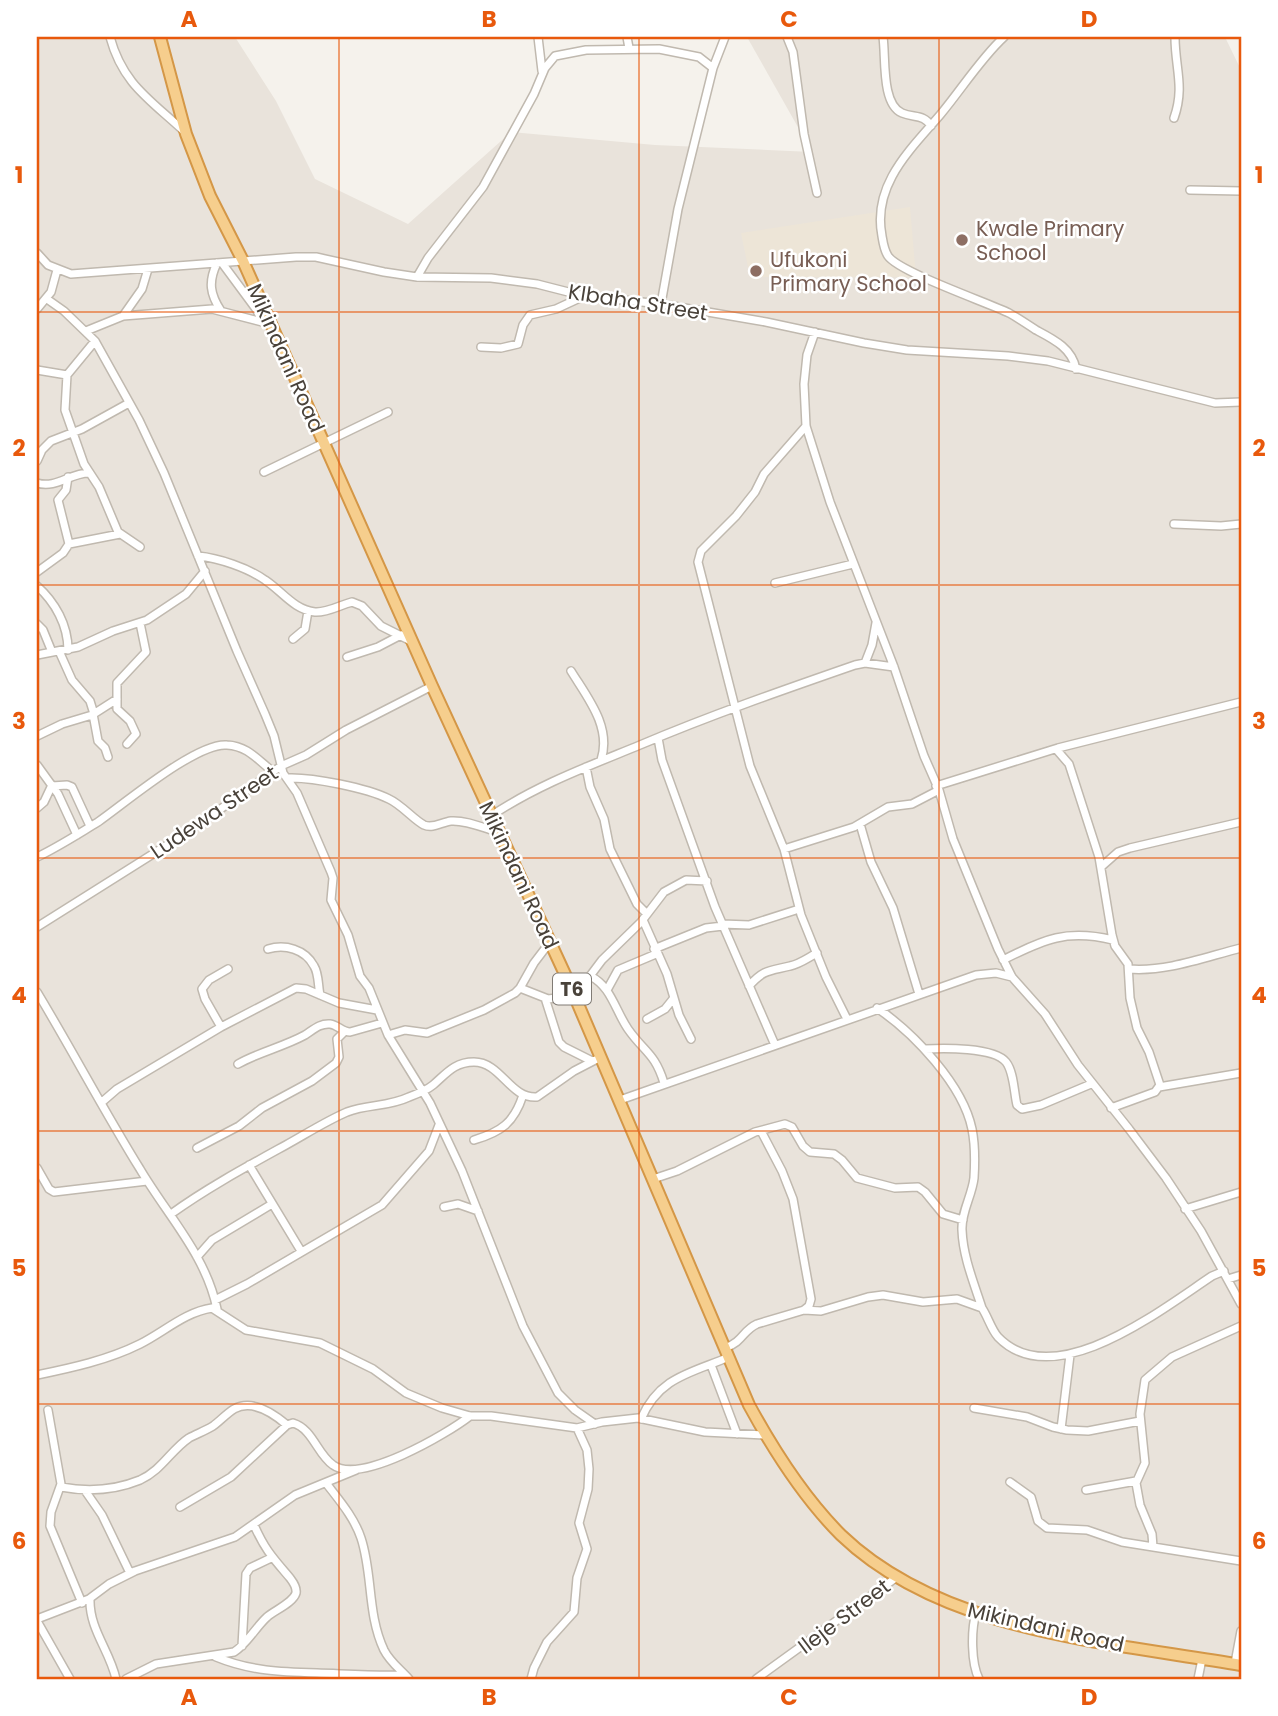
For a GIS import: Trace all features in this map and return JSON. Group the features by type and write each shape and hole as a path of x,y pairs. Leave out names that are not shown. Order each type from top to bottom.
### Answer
{"highway":[{"name":"Mikindani Road","path":"160,37 186,134 210,196 243,261 266,323 323,442 550,942 575,998 596,1059 620,1100 727,1353 766,1435 811,1502 834,1527 858,1550 897,1577 976,1613 1050,1632 1238,1664"}],"street":[{"path":"110,37 118,62 132,83 186,134"},
{"path":"538,37 542,72"},
{"path":"627,37 629,48"},
{"path":"661,304 673,228 713,68 725,37"},
{"path":"787,37 793,52 804,134 817,193"},
{"path":"883,37 891,103 900,112 924,118 931,126"},
{"path":"1004,37 992,48 960,93 891,176 880,218 881,229 888,257 906,270 1010,314 1053,339 1069,353 1076,369"},
{"path":"1174,118 1181,91 1175,37"},
{"path":"417,277 428,258 483,187 550,60 559,54 629,48 675,50 699,57 713,68"},
{"path":"1190,190 1241,191"},
{"path":"37,253 58,270 41,304 64,311 94,341 164,473 274,736 281,766 298,793 331,872 332,906 346,929 360,976 369,988 388,1035 422,1091 462,1171 523,1326 558,1393 575,1410 595,1423"},
{"name":"KIbaha Street","path":"58,270 80,274 316,257 417,277 491,278 537,284 584,296 661,304 907,350 1048,361 1215,403 1241,402"},
{"path":"221,311 210,289 211,279 219,263 266,323"},
{"path":"124,316 142,289 148,269"},
{"path":"481,347 501,348 518,344 523,334 523,325 530,314 556,309 584,296"},
{"path":"86,331 124,316 212,309 266,323"},
{"path":"815,332 807,355 804,384 806,426 853,564 938,788 961,859 1003,960 1012,976 1045,1014 1091,1084 1133,1134 1185,1209 1241,1304"},
{"path":"94,341 67,375 65,410 89,473 99,486 120,534 140,547"},
{"path":"37,370 67,375"},
{"path":"37,461 42,450 51,441 129,404"},
{"path":"264,472 388,412"},
{"path":"806,426 764,474 755,492 736,516 698,556 750,766 784,849 799,909 826,977 847,1019"},
{"path":"37,483 50,485 77,473 89,473"},
{"path":"68,477 66,490 58,500 69,544"},
{"path":"1174,524 1241,524"},
{"path":"37,572 63,553 69,544 120,534"},
{"path":"198,556 254,573 277,588 292,603 308,611 319,612 352,602 358,603 381,626 412,641"},
{"path":"775,583 853,564"},
{"path":"37,655 68,650 140,623 186,594 205,571"},
{"path":"37,586 48,595 59,614 68,639 68,650"},
{"path":"293,639 305,629 308,611"},
{"path":"865,663 872,645 876,619"},
{"path":"127,744 136,734 130,721 118,712 117,681 146,652 140,623"},
{"path":"37,624 72,680 90,701 98,741 105,747 108,757"},
{"path":"347,657 378,647 401,635"},
{"path":"492,816 520,797 601,760 735,707 865,663 894,667"},
{"path":"570,671 589,698 598,719 605,746 601,760"},
{"name":"Ludewa Street","path":"37,927 191,830 272,771 432,686"},
{"path":"37,736 62,724 94,714 117,699"},
{"path":"784,849 860,824 888,807 912,804 938,788 1056,749 1241,702"},
{"path":"658,738 662,760 723,925 775,1045"},
{"path":"37,857 90,827 151,783 210,747 228,744 249,751 272,771"},
{"path":"1056,749 1069,764 1101,867 1113,940 1129,969 1129,989 1137,1028 1153,1061 1160,1087"},
{"path":"37,765 52,786 77,835"},
{"path":"586,767 593,798 604,819 610,849 645,917 655,951 667,974 673,999 691,1039"},
{"path":"288,778 312,779 380,795 408,810 418,821 429,826 454,821 498,832"},
{"path":"52,786 67,785 72,788 90,827"},
{"path":"37,808 44,802 52,786"},
{"path":"64,808 71,809 80,804"},
{"path":"1101,867 1118,852 1130,848 1241,822"},
{"path":"860,824 872,862 893,908 919,994"},
{"path":"520,988 545,998 575,998 590,976 668,890 689,879 707,881"},
{"path":"607,989 618,970 706,928 749,925 799,909"},
{"path":"1003,960 1034,944 1065,935 1113,940"},
{"path":"388,1035 405,1031 427,1032 484,1010 520,988 550,942"},
{"path":"268,949 288,946 303,954 315,967 320,995"},
{"path":"1129,969 1145,970 1168,966 1241,947"},
{"path":"749,986 757,977 768,971 791,966 817,953"},
{"path":"221,1027 202,989 209,980 228,969"},
{"path":"620,1100 877,1008 985,973 1012,976"},
{"path":"590,976 607,989 629,1030 657,1062 664,1083"},
{"path":"102,1102 117,1089 221,1027 296,988 339,1003 377,1010"},
{"path":"37,992 147,1181 197,1257 217,1310"},
{"path":"545,998 559,1042 564,1047 596,1059"},
{"path":"647,1019 665,1009 673,999"},
{"path":"877,1008 897,1022 925,1049 964,1105 972,1130 973,1185 963,1220 963,1243 982,1308 998,1336 1016,1349 1042,1358 1070,1355 1095,1346 1149,1317 1212,1276 1241,1275"},
{"path":"238,1063 291,1042 319,1026 332,1024 344,1032 350,1032 382,1023"},
{"path":"197,1148 239,1126 262,1108 306,1084 336,1063 339,1057 337,1039 344,1032"},
{"path":"925,1049 973,1051 1000,1056 1009,1066 1017,1105 1022,1109 1041,1105 1091,1084"},
{"path":"171,1214 249,1165 346,1113 360,1108 387,1106 422,1091 431,1087 451,1068 475,1062 493,1068 523,1096 537,1097 596,1059"},
{"path":"1111,1108 1155,1092 1160,1087 1241,1073"},
{"path":"474,1140 504,1128 523,1096"},
{"path":"215,1300 335,1233 389,1199 429,1151 439,1125"},
{"path":"653,1179 677,1171 761,1131 788,1125 795,1130 803,1146 810,1152 834,1154 857,1178 884,1186 918,1187 943,1214 963,1220"},
{"path":"761,1131 782,1171 796,1211 811,1299 804,1310"},
{"path":"249,1165 301,1251"},
{"path":"37,1168 49,1189 54,1192 147,1181"},
{"path":"1185,1209 1241,1192"},
{"path":"197,1257 212,1240 272,1204"},
{"path":"444,1207 458,1204 478,1211"},
{"path":"641,1419 649,1402 664,1385 710,1365 727,1353 757,1324 804,1310 821,1311 883,1295 923,1302 957,1300 982,1308"},
{"path":"37,1375 74,1367 128,1349 209,1308 217,1310 246,1330 320,1343 373,1369 406,1393 470,1416 491,1416 577,1428 595,1423 641,1419 694,1430 766,1435"},
{"path":"1153,1547 1149,1523 1140,1505 1136,1481 1145,1463 1140,1421 1145,1380 1172,1356 1241,1326"},
{"path":"1061,1429 1070,1355"},
{"path":"710,1365 737,1434"},
{"path":"61,1487 86,1492 139,1480 161,1466 189,1438 212,1427 234,1409 255,1406 287,1425"},
{"path":"974,1408 1027,1417 1061,1429 1088,1432 1140,1421"},
{"path":"48,1410 61,1487 51,1512 50,1526 86,1601 116,1679"},
{"path":"70,1679 37,1620 86,1601 130,1573 228,1540 254,1525 295,1494 428,1444 450,1432 470,1416"},
{"path":"180,1507 231,1477 287,1425 293,1423 304,1428 330,1464 338,1469 356,1470"},
{"path":"531,1679 547,1642 574,1612 577,1578 587,1549 579,1523 588,1489 589,1469 587,1450 577,1428"},
{"path":"1086,1490 1136,1481"},
{"path":"1010,1482 1031,1497 1038,1521 1047,1528 1087,1530 1122,1542 1241,1561"},
{"path":"326,1483 349,1513 362,1540 378,1635 390,1658 407,1677"},
{"path":"86,1492 102,1515 130,1573"},
{"path":"126,1679 156,1664 234,1653 256,1628 292,1598 296,1591 293,1582 271,1558 254,1525"},
{"path":"242,1646 246,1574 250,1568 271,1558"},
{"name":"Ileje Street","path":"756,1679 897,1577"},
{"path":"976,1613 973,1633 974,1661 979,1679"},
{"path":"1238,1664 1241,1631"},
{"path":"214,1656 236,1665 285,1673 407,1677"},
{"path":"1198,1679 1202,1659"}],"shaded area":[{"path":"37,37 235,37 276,101 315,179 408,224 511,132 655,145 812,152 747,37 1225,37 1241,70 1241,1679 37,1679"},
{"path":"910,207 916,277 750,277 741,233"}],"place":[{"name":"Kwale Primary School","path":"962,240"},
{"name":"Ufukoni Primary School","path":"756,271"}]}
